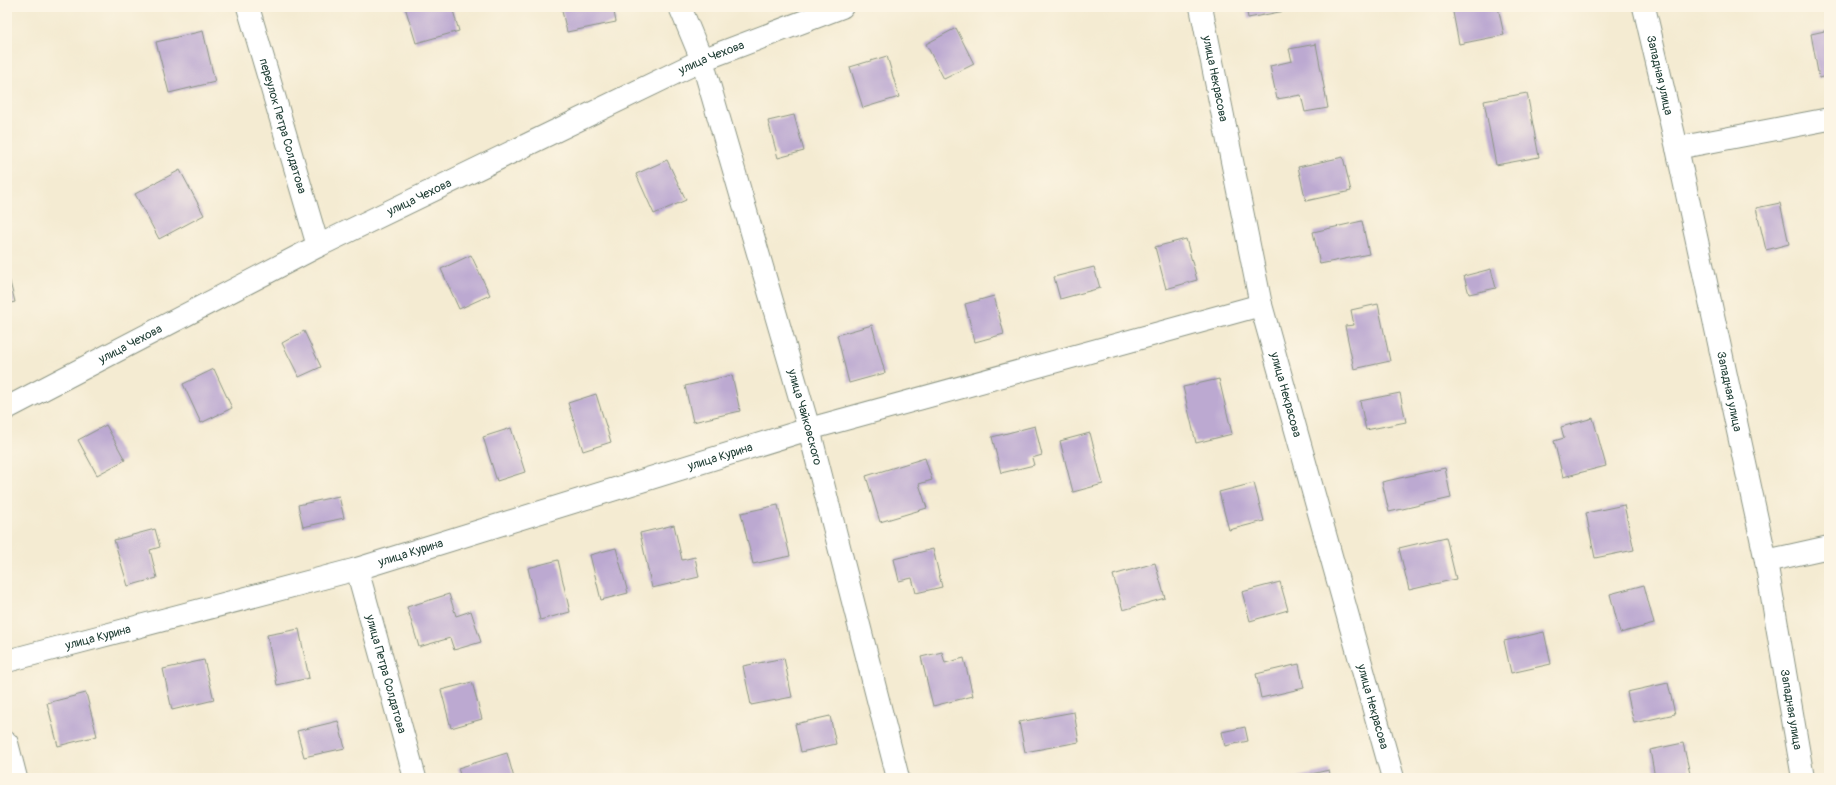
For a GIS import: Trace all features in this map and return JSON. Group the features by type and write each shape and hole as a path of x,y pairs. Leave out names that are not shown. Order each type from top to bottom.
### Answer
{"street":[{"name":"переулок Петра Солдатова","path":"248,7 318,246"},
{"name":"улица Чайковского","path":"680,7 702,60 809,430 898,778"},
{"name":"улица Чехова","path":"7,408 318,246 702,60 842,7"},
{"name":"улица Некрасова","path":"1201,7 1261,305 1393,778"},
{"name":"Западная улица","path":"1644,7 1677,148 1766,561 1803,778"},
{"path":"1677,148 1829,119"},
{"name":"улица Курина","path":"7,661 356,569 809,430 1261,305"},
{"path":"1766,561 1829,547"},
{"name":"улица Петра Солдатова","path":"356,569 415,778"},
{"path":"7,743 16,778"}],"building":[{"path":"405,7 452,7 459,31 416,43"},
{"path":"561,7 613,7 616,22 567,32"},
{"path":"1246,7 1295,7 1295,9 1248,18"},
{"path":"1452,7 1498,7 1504,35 1459,44"},
{"path":"956,28 974,64 944,79 926,44"},
{"path":"1829,30 1829,76 1819,78 1811,34"},
{"path":"203,31 215,82 169,93 156,42"},
{"path":"1316,44 1328,108 1305,112 1301,95 1277,99 1270,66 1292,61 1289,49"},
{"path":"887,56 899,97 863,108 850,67"},
{"path":"1527,93 1539,157 1496,165 1484,101"},
{"path":"794,115 804,151 778,158 768,121"},
{"path":"1343,157 1351,191 1306,201 1298,167"},
{"path":"667,160 686,200 654,214 636,174"},
{"path":"180,170 204,215 159,239 135,194"},
{"path":"1780,203 1789,244 1766,250 1756,208"},
{"path":"1362,221 1369,254 1320,264 1313,232"},
{"path":"1186,239 1197,280 1166,289 1155,247"},
{"path":"471,255 490,295 459,309 441,269"},
{"path":"1094,267 1100,288 1060,299 1054,277"},
{"path":"1491,269 1496,288 1469,294 1464,276"},
{"path":"7,270 15,302 7,304"},
{"path":"994,296 1004,334 975,342 965,304"},
{"path":"1378,304 1390,361 1354,369 1345,326 1354,325 1351,310"},
{"path":"872,325 885,373 849,383 837,335"},
{"path":"304,331 321,367 299,377 282,343"},
{"path":"214,369 232,408 201,423 183,384"},
{"path":"732,375 740,411 693,422 685,386"},
{"path":"1219,379 1232,434 1196,443 1183,387"},
{"path":"1400,393 1406,422 1366,430 1360,401"},
{"path":"596,394 611,442 583,451 568,403"},
{"path":"1593,418 1606,466 1563,477 1554,441 1564,438 1561,427"},
{"path":"106,425 125,460 97,475 78,440"},
{"path":"1035,426 1042,455 1032,458 1034,465 1001,473 992,437"},
{"path":"511,428 525,472 497,481 483,437"},
{"path":"1090,433 1103,484 1073,492 1060,441"},
{"path":"925,458 932,480 919,484 927,508 880,522 866,476"},
{"path":"1445,468 1451,498 1389,512 1382,482"},
{"path":"1254,483 1264,521 1229,530 1219,492"},
{"path":"339,496 344,518 303,527 298,505"},
{"path":"778,505 790,556 753,564 741,513"},
{"path":"1624,505 1634,550 1595,558 1586,513"},
{"path":"674,525 682,560 695,557 699,577 652,588 640,533"},
{"path":"155,529 160,547 150,550 157,578 128,586 114,540"},
{"path":"1446,537 1456,579 1409,590 1399,548"},
{"path":"616,548 628,593 601,600 590,555"},
{"path":"933,549 942,587 916,593 912,578 899,581 894,559"},
{"path":"558,560 570,612 540,620 528,568"},
{"path":"1155,563 1165,598 1123,610 1113,575"},
{"path":"1280,582 1288,610 1250,621 1242,592"},
{"path":"1644,585 1654,624 1620,633 1610,594"},
{"path":"449,594 456,616 471,611 481,642 454,650 450,638 419,647 407,607"},
{"path":"299,629 309,678 277,685 267,635"},
{"path":"1544,632 1551,664 1511,673 1504,641"},
{"path":"942,652 945,663 964,658 973,696 933,706 921,657"},
{"path":"784,658 792,697 751,705 743,666"},
{"path":"204,660 214,700 172,710 163,669"},
{"path":"1299,664 1304,688 1261,698 1256,674"},
{"path":"472,682 482,719 451,728 441,690"},
{"path":"1668,683 1675,714 1634,723 1627,692"},
{"path":"86,693 97,736 58,746 47,703"},
{"path":"1074,712 1079,742 1025,752 1019,722"},
{"path":"830,716 836,744 801,752 795,724"},
{"path":"338,721 345,748 304,757 297,731"},
{"path":"1245,727 1248,741 1225,746 1222,732"},
{"path":"1683,743 1691,778 1655,778 1650,750"},
{"path":"507,753 514,778 461,778 458,768"},
{"path":"1329,770 1331,778 1298,778 1298,777"}]}
